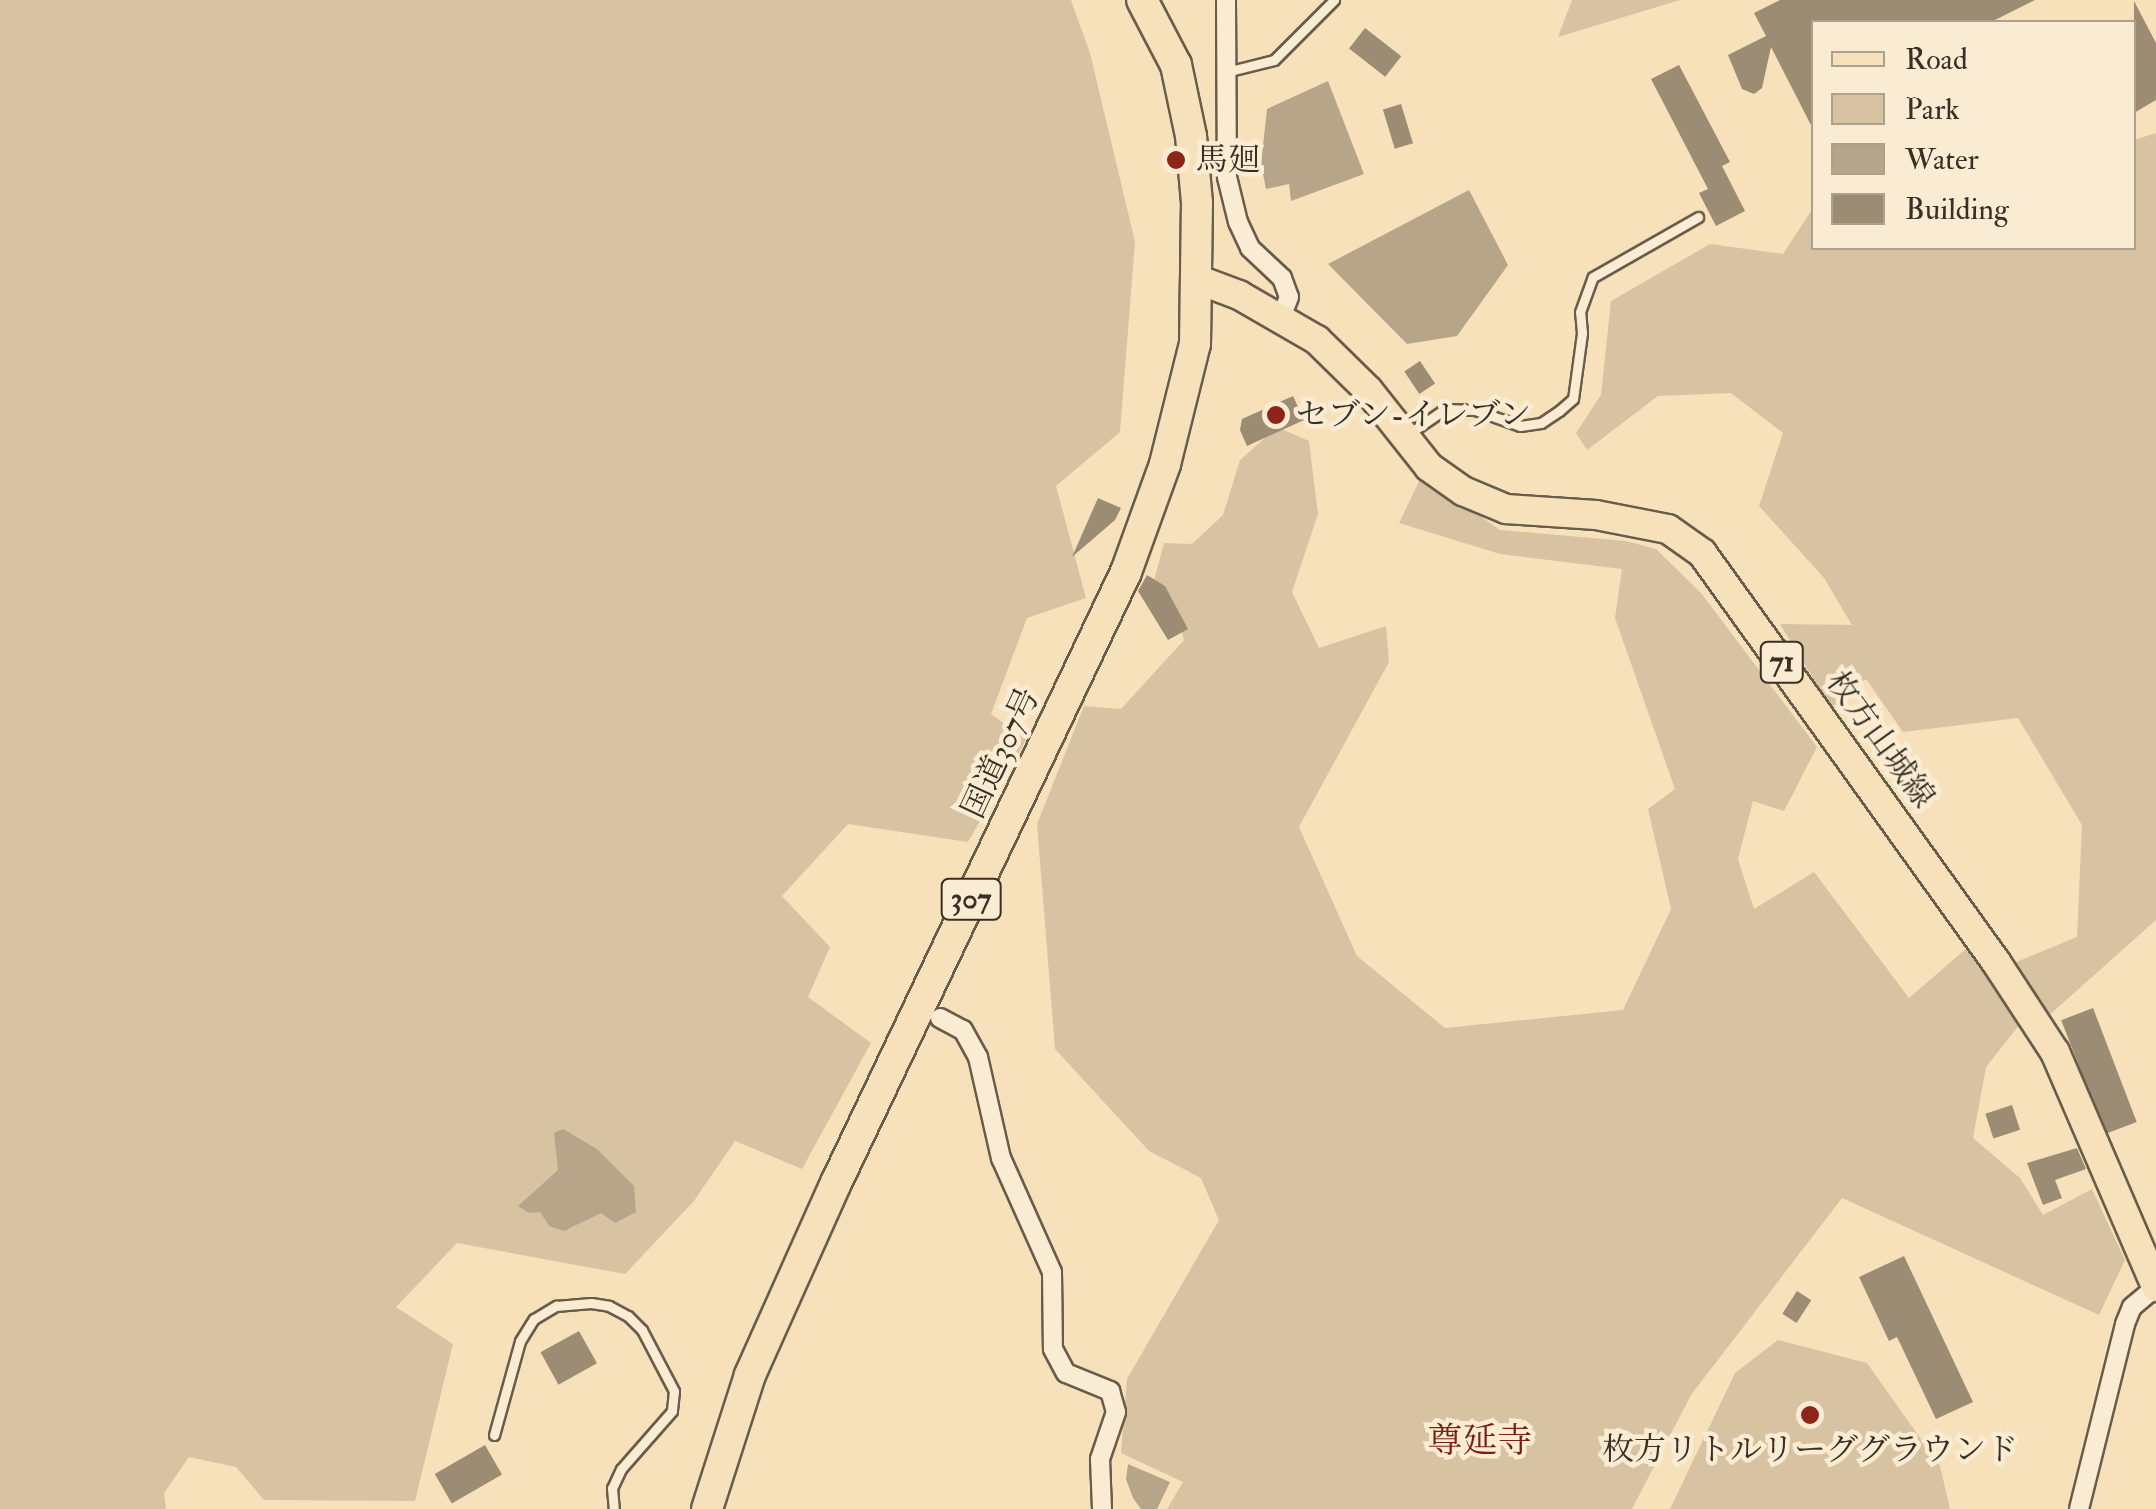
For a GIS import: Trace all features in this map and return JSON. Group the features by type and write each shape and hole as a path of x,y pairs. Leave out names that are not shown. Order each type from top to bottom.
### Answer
{"highway":[{"name":"国道307号","path":"707,1509 750,1376 836,1182 1126,572 1165,464 1195,344 1199,280 1192,136 1176,65 1142,0"}],"main road":[{"name":"枚方山城線","path":"1199,280 1281,318 1317,340 1368,390 1430,467 1463,491 1506,509 1638,522 1668,529 1702,553 1996,962 2055,1052 2156,1287"}],"street":[{"path":"1226,0 1227,177 1238,222 1250,248 1282,278 1289,297 1281,318"},
{"path":"940,1018 963,1030 978,1058 1000,1158 1052,1272 1052,1350 1066,1373 1110,1390 1116,1412 1100,1458 1102,1509"},
{"path":"2079,1509 2125,1324 2132,1307 2156,1287"}],"lane":[{"path":"1226,72 1274,60 1334,0"},
{"path":"1405,437 1444,409 1475,410 1520,426 1541,423 1560,411 1573,399 1582,332 1580,312 1593,277 1698,218"},
{"path":"494,1435 520,1341 534,1320 556,1306 591,1303 609,1306 628,1316 642,1330 674,1391 672,1411 621,1469 612,1488 614,1509"}],"green space":[{"path":"0,0 1071,0 1090,53 1135,242 1120,432 1056,486 1086,598 1027,618 991,714 1026,740 968,842 848,824 782,896 830,947 808,997 871,1043 802,1169 735,1141 694,1201 625,1274 457,1243 396,1307 453,1344 415,1501 264,1500 236,1467 189,1457 164,1493 166,1509 0,1509"},
{"path":"1572,0 1680,0 1558,37"},
{"path":"2156,133 2156,920 2045,1019 2009,965 2077,937 2082,825 2018,718 1903,732 1866,679 1831,708 1780,624 1852,625 1824,578 1759,506 1783,433 1731,393 1658,396 1587,450 1576,433 1601,395 1611,301 1710,244 1783,254 1811,211 1811,250 2136,250 2136,139"},
{"path":"1277,427 1309,441 1318,514 1292,592 1319,648 1386,626 1389,662 1299,827 1357,956 1445,1028 1623,1010 1671,909 1648,809 1675,789 1615,618 1622,569 1500,554 1399,523 1422,475 1500,530 1626,541 1656,549 1701,593 1817,747 1784,811 1753,801 1738,859 1754,909 1814,872 1909,998 1968,947 2020,1024 1986,1067 1973,1138 2020,1178 2043,1215 2092,1189 2125,1260 2099,1315 1842,1198 1691,1395 1632,1509 1167,1509 1183,1482 1121,1453 1127,1379 1219,1220 1201,1178 1149,1151 1055,1049 1037,824 1084,706 1121,709 1184,640 1172,598 1151,592 1164,543 1192,544 1223,515 1240,460"},
{"name":"枚方リトルリーググラウンド","path":"1778,1340 1867,1363 1940,1466 1950,1509 1670,1509 1735,1373"}],"water":[{"path":"1328,81 1364,174 1291,201 1289,184 1266,189 1261,164 1267,109"},
{"path":"1469,190 1508,265 1457,336 1407,344 1328,264"},
{"path":"563,1129 597,1149 634,1186 636,1212 615,1223 601,1213 564,1231 549,1226 540,1212 529,1213 518,1206 558,1170 554,1133"},
{"path":"1128,1464 1170,1482 1157,1509 1141,1509 1133,1498 1126,1479"}],"building":[{"path":"1780,0 2035,0 1995,20 1811,20 1811,125 1771,47 1762,88 1754,94 1742,89 1728,55 1766,36 1754,13"},
{"path":"2134,1 2156,43 2156,100 2136,112 2136,20"},
{"path":"1365,28 1401,56 1385,77 1349,48"},
{"path":"1679,65 1730,162 1722,166 1745,211 1716,226 1699,193 1708,189 1651,79"},
{"path":"1401,104 1413,143 1395,149 1383,110"},
{"path":"1420,361 1435,383 1419,394 1404,372"},
{"path":"1293,396 1304,420 1247,446 1240,430 1242,419"},
{"path":"1098,498 1121,508 1115,520 1072,557"},
{"path":"1147,575 1165,586 1188,629 1168,640 1138,591"},
{"path":"2093,1008 2137,1122 2105,1134 2061,1020"},
{"path":"2012,1105 2020,1130 1993,1138 1985,1114"},
{"path":"2077,1148 2086,1169 2055,1180 2062,1198 2043,1205 2027,1163"},
{"path":"1904,1256 1973,1402 1936,1419 1897,1337 1889,1341 1859,1277"},
{"path":"1797,1291 1811,1300 1797,1323 1782,1314"},
{"path":"579,1331 597,1363 558,1385 541,1352"},
{"path":"485,1445 502,1474 452,1503 435,1474"}],"place":[{"name":"馬廻","path":"1176,160"},
{"name":"セブン-イレブン","path":"1276,415"},
{"name":"枚方リトルリーググラウンド","path":"1810,1415"}],"district":[{"name":"尊延寺","path":"1480,1441"}]}
